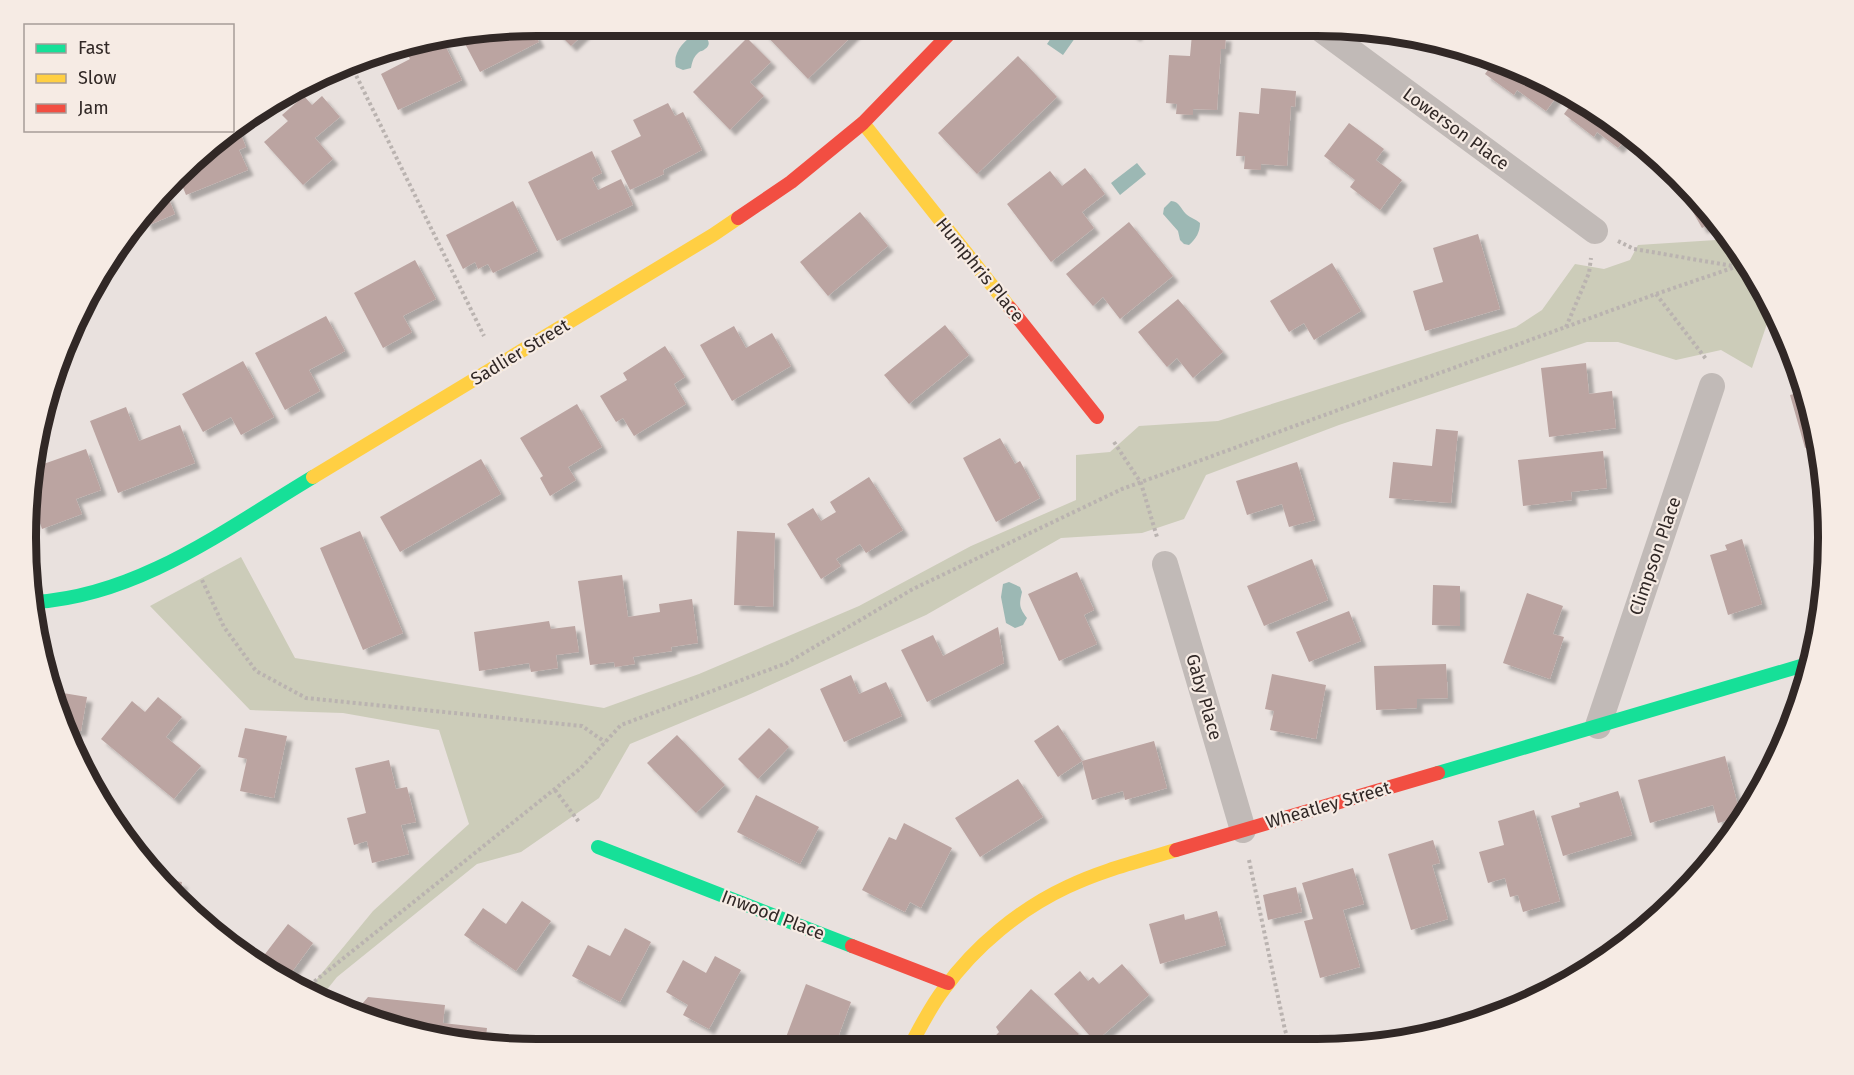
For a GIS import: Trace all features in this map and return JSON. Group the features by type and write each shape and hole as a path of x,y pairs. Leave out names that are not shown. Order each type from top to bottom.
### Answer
{"street":[{"name":"Sadlier Street","path":"40,602 114,587 172,562 713,235 791,182 863,123 947,36"},
{"name":"Lowerson Place","path":"1331,36 1595,231"},
{"name":"Humphris Place","path":"863,123 1097,417"},
{"name":"Climpson Place","path":"1598,726 1712,386"},
{"name":"Gaby Place","path":"1165,564 1243,830"},
{"name":"Wheatley Street","path":"914,1039 948,983 986,941 1009,922 1060,890 1118,867 1801,666"},
{"name":"Inwood Place","path":"598,847 948,983"}],"path":[{"path":"354,71 498,366"},
{"path":"1566,327 1589,273 1595,231 1634,249 1734,266"},
{"path":"311,984 555,790 581,768 621,724 787,663 913,589 1122,489 1737,265"},
{"path":"1656,294 1706,359 1712,386"},
{"path":"1097,417 1141,483 1165,564"},
{"path":"190,552 224,627 256,671 306,698 582,726 605,742"},
{"path":"555,790 598,847"},
{"path":"1243,830 1288,1039"}],"green space":[{"path":"1719,238 1733,259 1768,321 1752,368 1721,350 1676,360 1618,342 1587,342 1339,425 1206,475 1184,519 1142,533 1061,538 926,615 746,696 630,744 599,798 521,852 477,864 337,977 325,991 312,985 373,911 469,824 439,730 343,713 250,710 150,606 241,557 295,658 604,708 699,674 859,606 971,546 1076,500 1076,455 1110,452 1139,426 1218,421 1516,327 1542,310 1575,264 1604,269 1630,260 1638,245"}],"water":[{"path":"692,36 704,36 709,44 696,56 691,68 683,70 676,67 675,62 677,52"},
{"path":"1052,36 1076,36 1063,55 1047,44"},
{"path":"1137,163 1146,174 1120,195 1111,183"},
{"path":"1171,201 1178,204 1186,214 1200,223 1197,235 1189,245 1180,240 1178,231 1163,214 1164,208"},
{"path":"1009,582 1020,587 1022,592 1020,606 1027,618 1023,625 1015,628 1006,623 1001,597 1003,584"}],"building":[{"path":"536,36 539,42 480,72 464,42"},
{"path":"561,36 582,36 571,46"},
{"path":"767,36 852,36 808,79"},
{"path":"1192,36 1226,36 1225,49 1221,49 1217,110 1193,109 1193,115 1176,114 1177,104 1166,103 1169,55 1190,56"},
{"path":"747,38 771,62 750,82 764,96 730,130 693,92"},
{"path":"445,45 462,80 398,110 381,74 410,59 407,53"},
{"path":"1018,56 1057,97 977,174 938,133"},
{"path":"1490,67 1556,97 1546,111 1517,90 1514,95 1485,74"},
{"path":"1261,88 1296,91 1295,107 1291,106 1287,166 1261,164 1261,170 1244,169 1245,156 1236,156 1239,112 1259,114"},
{"path":"304,96 312,105 322,96 340,117 315,138 333,159 303,185 264,142 288,121 282,115"},
{"path":"668,103 675,116 683,112 702,150 663,170 664,174 630,190 611,151 641,136 633,120"},
{"path":"1570,105 1624,141 1618,148 1597,132 1594,137 1564,114"},
{"path":"1349,123 1384,149 1376,160 1402,180 1380,210 1350,187 1355,180 1324,156"},
{"path":"241,134 246,147 239,150 248,170 186,195 182,184 207,160"},
{"path":"592,151 602,173 592,178 598,190 621,179 633,205 557,241 528,182"},
{"path":"1085,168 1105,194 1082,212 1094,228 1051,262 1007,204 1050,171 1062,186"},
{"path":"1685,197 1708,225 1702,228"},
{"path":"169,198 175,214 147,226 146,224"},
{"path":"513,201 538,251 493,273 488,264 478,269 475,262 463,269 446,235"},
{"path":"860,212 888,246 828,296 800,262"},
{"path":"1129,222 1173,276 1120,319 1103,297 1093,306 1066,274"},
{"path":"1478,234 1500,309 1425,331 1413,291 1443,282 1433,248"},
{"path":"415,260 436,299 403,316 412,332 383,348 354,293"},
{"path":"1332,263 1361,311 1314,340 1304,323 1289,332 1270,301"},
{"path":"1178,299 1223,352 1193,378 1177,358 1167,367 1138,332"},
{"path":"326,316 345,351 309,370 320,391 285,410 255,353"},
{"path":"945,325 969,355 909,404 884,375"},
{"path":"734,326 746,348 772,333 791,366 732,401 700,345"},
{"path":"665,346 685,377 674,384 686,404 634,436 623,418 616,422 600,396 627,380 623,373"},
{"path":"243,361 274,417 241,435 231,417 203,432 182,394"},
{"path":"1586,363 1589,394 1612,391 1616,428 1549,437 1541,368"},
{"path":"1796,393 1809,447 1805,448 1790,395"},
{"path":"577,404 602,447 568,467 576,480 550,496 540,478 543,476 520,438"},
{"path":"126,407 139,441 180,425 195,463 118,493 90,421"},
{"path":"1436,429 1458,431 1451,503 1389,498 1393,462 1432,466"},
{"path":"1000,438 1015,464 1020,461 1040,498 996,522 963,458"},
{"path":"86,449 101,490 76,499 82,514 42,529 37,514 41,465"},
{"path":"1603,451 1607,488 1571,492 1572,500 1523,506 1518,460"},
{"path":"481,459 501,494 400,552 380,517"},
{"path":"1297,462 1315,520 1289,527 1282,504 1247,515 1236,481"},
{"path":"869,477 903,530 866,553 860,544 836,559 841,566 821,579 787,524 813,508 821,521 836,512 830,502"},
{"path":"360,531 403,633 363,650 320,548"},
{"path":"737,531 775,533 773,607 734,605"},
{"path":"1742,539 1762,604 1728,615 1710,555 1727,550 1725,545"},
{"path":"1312,559 1328,600 1264,626 1247,586"},
{"path":"1077,572 1094,610 1084,615 1097,644 1059,661 1028,594"},
{"path":"622,575 628,617 660,612 659,604 692,599 698,643 671,647 672,651 633,657 635,664 615,667 614,662 590,665 578,581"},
{"path":"1433,585 1460,586 1460,626 1432,625"},
{"path":"1527,593 1563,606 1553,634 1564,637 1550,679 1503,663"},
{"path":"1349,611 1361,641 1309,662 1296,632"},
{"path":"549,621 551,629 575,626 579,652 556,655 558,668 531,672 529,663 479,671 474,632"},
{"path":"998,627 1004,663 927,702 901,650 933,635 943,656"},
{"path":"1446,664 1448,698 1417,699 1417,708 1376,710 1374,666"},
{"path":"1272,674 1326,685 1316,739 1270,730 1274,711 1265,709"},
{"path":"851,675 859,694 886,682 902,716 844,742 820,689"},
{"path":"61,693 87,697 81,731 76,730 76,732"},
{"path":"158,697 182,717 166,737 201,766 174,799 101,739 132,701 145,712"},
{"path":"1058,725 1082,761 1058,777 1034,741"},
{"path":"245,728 287,736 274,798 240,791 247,759 238,757"},
{"path":"769,728 789,747 758,779 738,759"},
{"path":"677,735 725,785 696,813 647,763"},
{"path":"1154,741 1167,788 1125,800 1123,791 1092,800 1082,761"},
{"path":"1725,756 1738,807 1730,820 1718,823 1713,805 1650,823 1638,780"},
{"path":"389,760 396,789 407,787 416,822 401,825 409,854 372,863 367,841 354,845 347,818 366,813 355,768"},
{"path":"1018,779 1043,817 980,857 955,818"},
{"path":"1618,791 1632,835 1563,856 1551,816 1580,807 1579,803"},
{"path":"756,795 819,827 800,864 737,832"},
{"path":"1534,810 1560,901 1523,912 1518,895 1510,897 1505,878 1488,883 1479,852 1504,845 1498,821"},
{"path":"904,823 952,848 921,908 910,902 905,912 862,890 889,837 896,840"},
{"path":"1433,840 1440,863 1432,865 1448,919 1411,930 1388,854"},
{"path":"1353,868 1364,904 1343,910 1360,967 1320,978 1304,921 1313,919 1302,883"},
{"path":"172,880 182,882 181,890"},
{"path":"1296,887 1302,912 1268,920 1263,895"},
{"path":"522,901 551,921 516,971 464,935 483,908 506,924"},
{"path":"1217,911 1226,945 1160,964 1149,924 1184,914 1185,920"},
{"path":"288,924 313,943 291,974 263,957"},
{"path":"625,928 651,942 620,1002 572,976 588,945 610,956"},
{"path":"715,956 741,970 709,1029 683,1015 688,1005 666,992 683,960 706,973"},
{"path":"1122,964 1149,995 1098,1039 1092,1039 1054,994 1080,971 1088,981 1093,977 1099,984"},
{"path":"806,984 851,1002 837,1039 830,1037 829,1039 785,1039"},
{"path":"1031,989 1079,1034 1074,1039 992,1039 999,1032 996,1027"},
{"path":"368,997 445,1005 443,1023 487,1028 486,1036 408,1022 362,1007"}],"traffic: fast":[{"path":"40,601 74,597 111,587 146,573 215,538 313,477"},
{"path":"1438,773 1801,666"},
{"path":"598,847 852,946"}],"traffic: slow":[{"path":"863,123 1010,308"},
{"path":"313,477 738,218"},
{"path":"914,1039 934,1003 956,973 984,944 1032,906 1080,881 1176,850"}],"traffic: jam":[{"path":"738,218 791,182 863,123 947,36"},
{"path":"1010,308 1097,417"},
{"path":"1176,850 1438,773"},
{"path":"852,946 948,983"}]}
